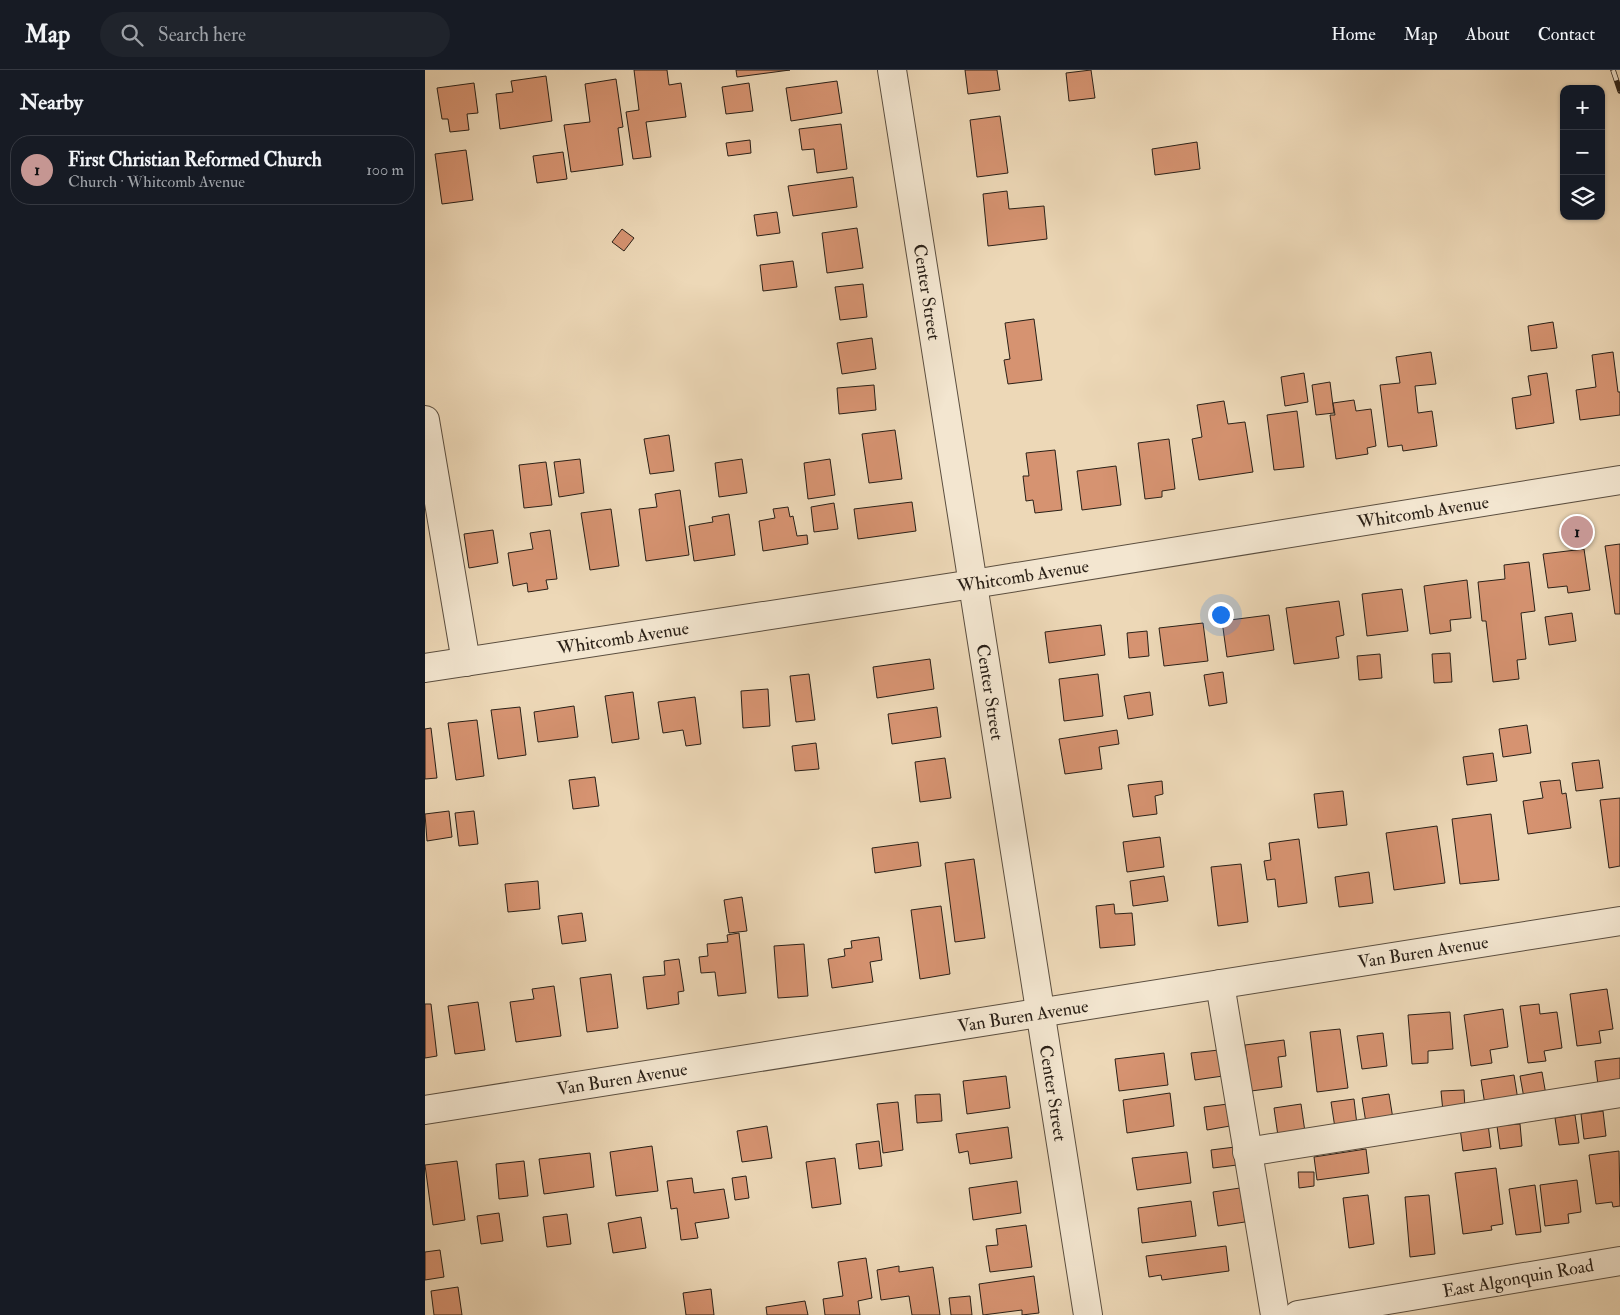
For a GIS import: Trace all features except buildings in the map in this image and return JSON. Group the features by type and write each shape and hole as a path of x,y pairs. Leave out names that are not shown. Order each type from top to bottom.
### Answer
{"street":[{"name":"Center Street","path":"892,70 1088,1315"},
{"path":"425,420 466,662"},
{"name":"Whitcomb Avenue","path":"425,668 973,584 1620,480"},
{"name":"Van Buren Avenue","path":"425,1110 1620,921"},
{"path":"1220,984 1275,1315"},
{"path":"1247,1152 1620,1093"},
{"name":"East Algonquin Road","path":"1298,1315 1620,1261"}],"railway":[{"path":"1613,70 1620,91"}],"place":[{"name":"First Christian Reformed Church","path":"1577,532"}]}
